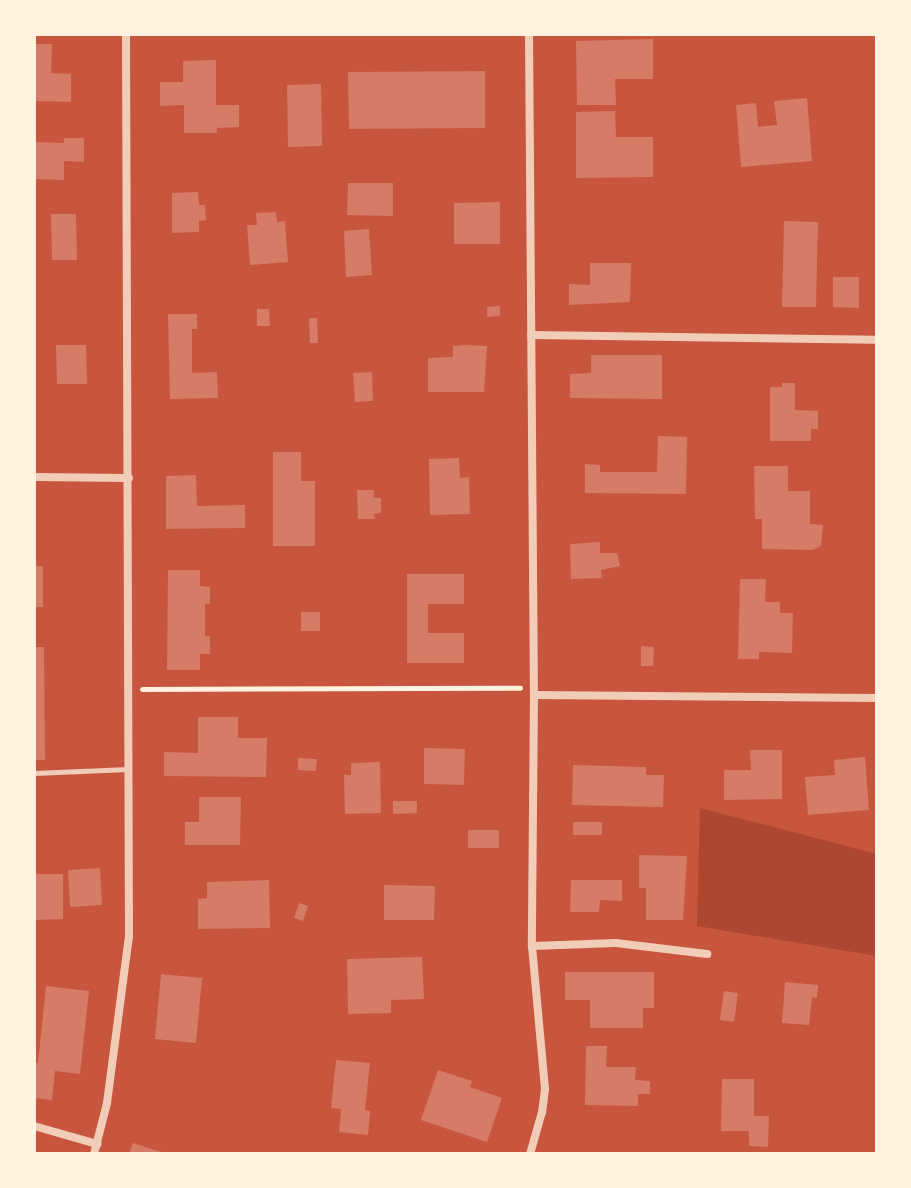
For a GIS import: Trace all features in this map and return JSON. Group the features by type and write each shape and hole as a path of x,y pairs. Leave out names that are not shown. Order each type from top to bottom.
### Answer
{"street":[{"path":"94,1154 107,1103 129,937 126,34"},
{"path":"529,34 534,692 532,946 545,1089 530,1154"},
{"path":"531,335 877,340"},
{"path":"34,477 129,478"},
{"path":"534,692 877,698"},
{"path":"532,946 616,943 707,954"},
{"path":"34,1126 97,1144"}],"lane":[{"path":"34,773 129,769"}],"path":[{"path":"129,689 534,692"}],"shaded area":[{"path":"700,808 877,854 877,956 697,926"}],"building":[{"path":"653,39 653,79 615,79 616,105 577,105 576,41"},
{"path":"34,44 52,44 51,73 71,74 71,102 34,101"},
{"path":"216,60 216,105 239,105 239,127 217,128 217,133 184,133 184,105 160,106 160,82 183,82 183,61"},
{"path":"485,71 485,128 349,129 348,72"},
{"path":"321,84 322,146 288,147 287,85"},
{"path":"807,98 812,161 741,167 736,105 756,103 758,127 777,125 774,101"},
{"path":"615,111 616,137 653,137 653,177 576,178 576,112"},
{"path":"64,138 84,138 84,162 64,161 64,180 34,179 34,142 64,143"},
{"path":"348,183 393,183 393,216 347,215"},
{"path":"198,192 199,205 205,205 206,220 199,221 199,232 172,233 172,193"},
{"path":"500,202 500,244 454,244 454,203"},
{"path":"276,212 277,222 285,221 288,262 250,265 247,225 257,225 256,213"},
{"path":"51,214 76,214 77,260 52,260"},
{"path":"784,221 818,222 816,307 782,307"},
{"path":"369,229 372,275 346,277 344,231"},
{"path":"590,263 631,263 630,302 569,305 569,284 590,285"},
{"path":"833,277 859,277 859,308 833,307"},
{"path":"500,306 500,316 487,317 487,307"},
{"path":"257,309 269,309 270,326 257,326"},
{"path":"168,314 197,314 197,329 192,329 192,373 217,372 218,398 170,399"},
{"path":"309,318 317,318 318,343 310,343"},
{"path":"56,345 86,345 87,384 57,384"},
{"path":"453,346 487,346 484,392 428,392 428,358 453,357"},
{"path":"591,355 662,355 662,399 570,398 570,374 591,373"},
{"path":"372,372 373,401 355,402 353,373"},
{"path":"782,383 795,383 795,410 818,411 818,429 811,429 811,441 770,441 770,387 782,387"},
{"path":"658,436 687,437 686,494 585,493 585,464 600,465 600,472 657,472"},
{"path":"273,452 301,452 301,481 315,481 315,546 273,546"},
{"path":"459,458 460,478 469,477 470,514 430,515 429,459"},
{"path":"754,466 788,466 788,491 810,491 810,524 823,525 821,546 812,550 762,549 762,519 755,519"},
{"path":"196,475 197,506 245,505 245,528 166,529 166,476"},
{"path":"357,490 374,490 374,498 381,498 381,513 374,514 375,519 358,519"},
{"path":"600,542 600,553 617,553 620,566 601,570 602,578 571,579 570,544"},
{"path":"34,566 43,566 43,607 34,607"},
{"path":"168,570 200,570 200,586 210,587 210,604 205,604 205,636 210,636 210,654 200,654 200,670 167,670"},
{"path":"407,574 464,574 464,604 428,604 428,633 464,633 464,663 407,663"},
{"path":"740,579 766,579 765,602 780,602 780,613 793,613 792,653 759,652 759,659 738,659"},
{"path":"301,612 320,612 320,631 301,631"},
{"path":"641,646 654,647 653,666 641,666"},
{"path":"34,647 44,647 45,760 34,760"},
{"path":"198,717 238,717 238,738 267,738 266,777 164,776 164,752 198,753"},
{"path":"424,748 465,749 464,785 424,784"},
{"path":"750,750 782,750 782,799 724,800 724,770 751,770"},
{"path":"865,757 869,810 808,815 805,777 835,775 834,760"},
{"path":"298,758 317,759 316,771 298,770"},
{"path":"380,762 381,813 345,814 344,775 351,775 351,763"},
{"path":"573,765 646,767 646,775 664,775 663,807 572,805"},
{"path":"199,797 241,797 240,845 185,845 185,822 199,822"},
{"path":"393,801 417,801 417,813 393,814"},
{"path":"573,822 602,822 602,835 573,835"},
{"path":"468,830 499,830 499,848 468,848"},
{"path":"639,855 687,856 683,920 646,920 646,888 639,888"},
{"path":"100,868 102,905 70,907 68,870"},
{"path":"34,874 63,874 63,919 34,920"},
{"path":"269,880 270,928 198,929 198,899 207,898 207,882"},
{"path":"571,880 622,880 622,901 600,900 599,912 570,912"},
{"path":"384,885 435,886 434,920 384,920"},
{"path":"299,903 308,906 303,921 294,918"},
{"path":"422,957 424,999 391,1000 391,1013 348,1014 347,959"},
{"path":"565,972 654,972 654,1008 643,1008 643,1028 590,1028 590,1000 565,1000"},
{"path":"161,974 202,978 196,1043 155,1039"},
{"path":"785,982 818,985 817,998 812,997 809,1025 782,1023"},
{"path":"46,986 89,991 80,1074 55,1071 52,1100 34,1098 34,1063 38,1063"},
{"path":"724,991 738,993 734,1022 720,1020"},
{"path":"586,1046 607,1046 606,1067 636,1067 635,1080 650,1081 650,1094 638,1094 638,1106 585,1105"},
{"path":"336,1060 370,1063 365,1110 370,1111 368,1135 339,1132 341,1109 331,1108"},
{"path":"438,1070 472,1081 470,1087 502,1098 487,1142 421,1120"},
{"path":"722,1079 754,1079 754,1116 769,1116 768,1147 749,1146 749,1131 721,1131"},
{"path":"133,1143 164,1153 164,1154 129,1154"}]}
